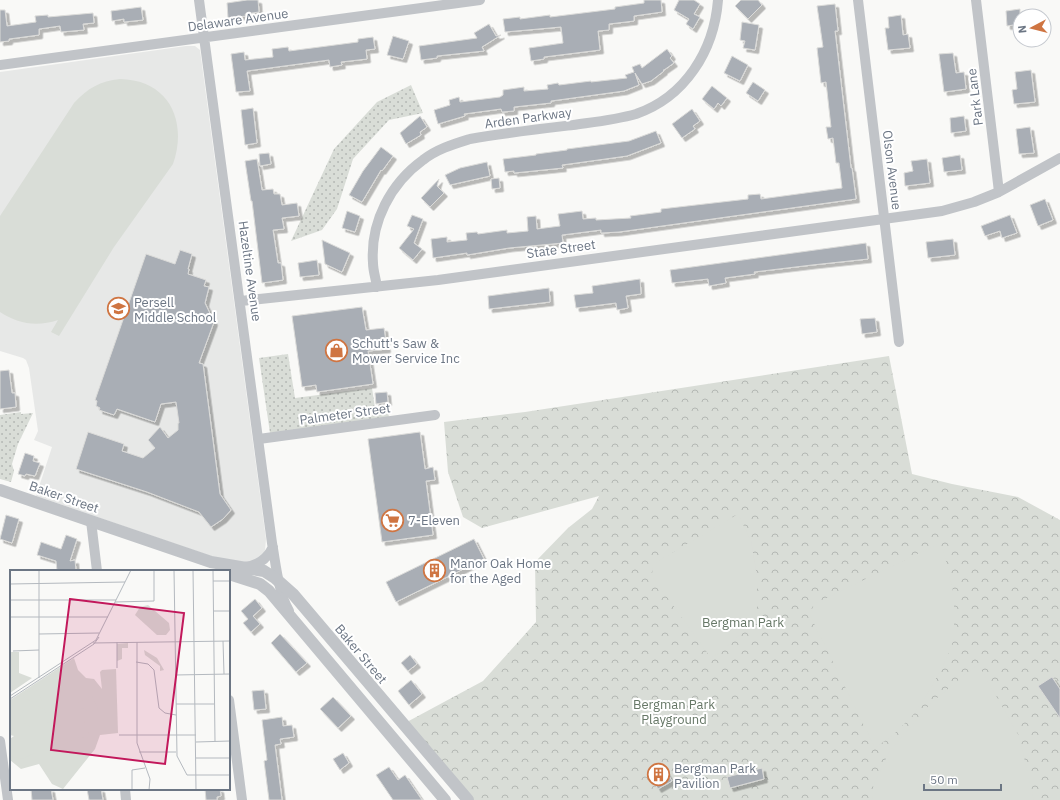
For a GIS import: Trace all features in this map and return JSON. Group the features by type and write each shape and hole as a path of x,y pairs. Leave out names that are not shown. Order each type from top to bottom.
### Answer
{"street":[{"name":"Hazeltine Avenue","path":"199,0 273,546 284,603 294,621"},
{"name":"Delaware Avenue","path":"0,65 205,38 436,3 480,0"},
{"name":"Arden Parkway","path":"377,287 373,263 373,242 376,229 384,204 407,173 423,160 451,145 470,139 607,120 637,114 649,108 677,89 689,77 699,63 708,46 717,13 718,0"},
{"name":"Olson Avenue","path":"858,0 899,342"},
{"name":"Park Lane","path":"976,0 999,192"},
{"name":"State Street","path":"241,301 377,287 942,211 974,202 999,192 1060,158"},
{"name":"Palmeter Street","path":"259,439 435,415"},
{"name":"Baker Street","path":"0,490 91,521 221,570"},
{"path":"91,521 97,570"},
{"path":"243,568 256,564 267,557 273,546"},
{"name":"Baker Street","path":"211,566 264,571 280,582 305,608 468,800"},
{"path":"230,574 260,584 269,591 445,800"},
{"path":"230,708 242,800"},
{"path":"0,741 8,800"},
{"path":"125,790 126,800"}],"shaded area":[{"name":"Persell Middle School","path":"195,46 200,50 266,539 265,550 260,559 240,566 36,496 52,447 34,440 38,431 29,368 26,360 0,351 0,72"}],"green space":[{"path":"120,79 137,81 151,87 162,95 176,118 178,133 177,148 173,164 114,247 59,336 51,332 58,320 35,324 21,322 0,312 0,216 74,103 89,89 106,81"},
{"path":"411,85 423,113 389,120 353,159 337,209 322,230 291,241 334,149 377,102"},
{"path":"288,354 295,398 372,388 375,408 387,406 389,417 270,433 259,358"},
{"name":"Bergman Park","path":"889,356 912,474 952,484 1018,497 1060,520 1060,800 470,800 405,723 483,681 536,622 535,562 568,528 592,509 599,496 482,528 463,517 448,472 444,422 525,412"},
{"path":"21,412 21,414 33,413 18,444 12,464 14,471 11,482 0,479 0,415"},
{"path":"738,514 751,541 757,576 757,607 745,630 722,651 711,658 652,576 653,564"},
{"path":"940,543 947,564 954,596 954,639 943,666 928,693 913,715 893,735 875,748 810,615 814,604"},
{"path":"978,664 1019,736 1034,800 872,800 873,787 889,752 931,703"}],"building":[{"path":"258,0 259,12 245,14 246,16 228,18 227,3"},
{"path":"644,0 661,0 662,12 634,16 634,21 609,24 609,30 598,31 600,50 544,57 544,59 531,61 529,48 563,43 561,27 505,32 503,19 520,17 520,19 550,15 550,17 615,9 615,7 644,3"},
{"path":"679,0 694,0 700,4 694,14 700,17 693,29 686,24 689,19 674,10"},
{"path":"741,0 758,0 762,5 748,19 735,6"},
{"path":"835,4 838,31 835,31 856,199 619,232 601,233 601,230 562,235 563,243 509,248 467,255 467,253 433,258 431,239 447,237 447,242 467,240 466,233 477,232 478,234 507,230 507,233 528,231 527,217 536,216 537,229 560,226 558,214 582,211 583,219 596,218 596,220 631,218 630,216 661,212 661,209 748,199 748,195 760,194 761,199 842,188 839,163 836,163 833,138 828,139 826,127 831,127 826,82 821,83 817,48 823,47 817,6"},
{"path":"141,7 143,20 124,22 124,19 112,21 111,11"},
{"path":"0,10 5,10 7,26 36,22 35,16 48,15 48,17 93,13 94,23 83,24 84,30 61,32 60,26 39,29 39,35 9,39 9,41 0,42"},
{"path":"1012,10 1012,25 1007,26 1006,11"},
{"path":"901,15 903,35 908,34 910,48 888,50 885,28 889,28 888,17"},
{"path":"742,22 759,25 755,50 743,48 745,41 740,40"},
{"path":"489,24 496,36 501,35 482,47 484,51 437,56 437,58 421,60 419,46 477,38 474,33"},
{"path":"393,36 409,41 403,59 387,55"},
{"path":"373,37 375,49 366,50 367,59 341,62 342,65 330,67 329,60 247,71 250,91 236,92 231,54 244,52 245,60 273,57 272,49 288,47 289,51 358,42 358,39"},
{"path":"667,49 672,56 670,58 674,63 663,70 664,71 651,81 642,84 635,73 639,85 624,91 551,101 551,103 514,107 514,111 502,112 501,109 464,114 465,116 438,124 434,110 450,105 449,100 459,97 460,102 500,97 503,95 503,90 524,87 524,91 548,89 547,85 558,83 559,85 627,78 625,75 634,72 632,67 640,64 642,68"},
{"path":"953,53 956,73 964,72 966,89 944,92 939,54"},
{"path":"732,56 748,65 740,81 724,73"},
{"path":"1031,70 1035,102 1014,104 1012,90 1017,89 1015,72"},
{"path":"753,82 765,90 758,101 746,93"},
{"path":"712,86 727,98 721,106 718,103 714,109 702,99"},
{"path":"253,108 257,143 245,145 241,110"},
{"path":"692,109 700,121 693,126 695,129 682,138 672,124"},
{"path":"420,116 427,127 420,132 421,135 406,144 400,133"},
{"path":"964,116 966,131 951,133 950,118"},
{"path":"1030,127 1034,153 1019,154 1016,129"},
{"path":"656,131 661,143 627,156 562,165 563,168 514,173 514,171 505,172 503,159 629,141"},
{"path":"381,147 393,156 382,171 381,170 362,202 349,195 363,171"},
{"path":"269,153 271,164 260,166 259,154"},
{"path":"960,155 962,170 944,172 942,158"},
{"path":"257,159 262,190 273,189 274,194 280,194 282,205 297,203 299,216 282,218 284,229 273,230 278,263 281,263 283,280 262,283 252,201 245,161"},
{"path":"927,159 930,183 905,186 904,173 913,171 911,161"},
{"path":"487,162 490,176 450,185 445,175 460,168"},
{"path":"499,178 500,188 492,189 491,179"},
{"path":"439,179 437,186 444,193 430,207 421,198"},
{"path":"1045,199 1053,220 1038,226 1030,205"},
{"path":"347,211 360,216 355,232 342,228"},
{"path":"412,215 423,219 414,243 422,249 413,260 399,248 414,229 407,226"},
{"path":"1010,215 1017,233 1002,238 1000,231 985,236 981,226"},
{"path":"953,239 955,255 928,258 926,242"},
{"path":"322,240 350,253 342,272 325,264"},
{"path":"866,243 868,259 754,272 755,274 725,278 726,283 709,286 708,279 672,283 670,270"},
{"path":"180,250 192,254 188,274 206,280 204,286 209,287 205,303 214,322 199,363 203,364 220,494 231,510 223,519 211,527 199,512 147,492 76,469 88,432 124,444 122,451 143,458 155,448 148,440 160,427 168,438 178,430 179,423 176,402 161,404 155,422 117,409 114,415 99,410 100,408 96,406 97,401 95,400 146,254 175,264"},
{"path":"317,260 319,275 300,277 298,263"},
{"path":"640,279 641,294 626,296 628,308 617,310 616,303 576,308 574,295 593,293 592,286"},
{"path":"549,288 550,302 489,309 488,296"},
{"name":"Schutt's Saw & Mower Service Inc","path":"362,307 366,330 384,328 387,349 368,351 373,384 317,392 316,385 302,387 292,316"},
{"path":"875,318 877,332 862,334 860,319"},
{"path":"9,370 12,393 15,393 16,407 0,409 0,371"},
{"path":"387,392 388,402 376,404 375,393"},
{"path":"420,432 425,469 433,467 435,480 426,481 433,535 382,542 368,439"},
{"path":"25,453 34,456 33,461 40,463 35,476 18,474"},
{"path":"6,515 19,519 12,543 0,539"},
{"path":"66,535 77,539 70,561 75,560 76,570 57,570 56,561 37,555 41,542 61,549"},
{"name":"Manor Oak Home for the Aged","path":"474,539 484,559 396,602 386,582"},
{"path":"255,599 262,608 253,616 260,624 251,632 243,623 248,619 241,611"},
{"path":"280,634 307,663 296,672 271,643"},
{"path":"410,655 417,664 408,671 401,663"},
{"path":"1052,677 1060,689 1060,718 1038,686"},
{"path":"411,680 422,694 409,705 398,691"},
{"path":"264,690 266,709 254,710 252,691"},
{"path":"333,697 351,716 338,728 320,709"},
{"path":"282,717 283,726 292,725 294,737 280,739 281,744 275,745 282,800 269,800 264,761 267,760 262,720"},
{"path":"343,753 349,763 340,770 333,759"},
{"name":"Bergman Park Pavilion","path":"660,762 672,781 658,789 647,770"},
{"path":"389,767 398,780 405,775 422,800 393,800 376,775"},
{"path":"762,768 764,779 730,788 727,777"},
{"path":"31,790 51,790 53,800 32,800"},
{"path":"87,790 101,790 103,800 89,800"},
{"path":"205,790 220,790 221,796 217,797 217,800 206,800"}],"place":[{"name":"Persell Middle School","path":"118,309"},
{"name":"Schutt's Saw & Mower Service Inc","path":"337,350"},
{"name":"7-Eleven","path":"392,520"},
{"name":"Manor Oak Home for the Aged","path":"435,570"},
{"name":"Bergman Park Pavilion","path":"659,775"}],"park label":[{"name":"Bergman Park Playground","path":"674,712"}]}
